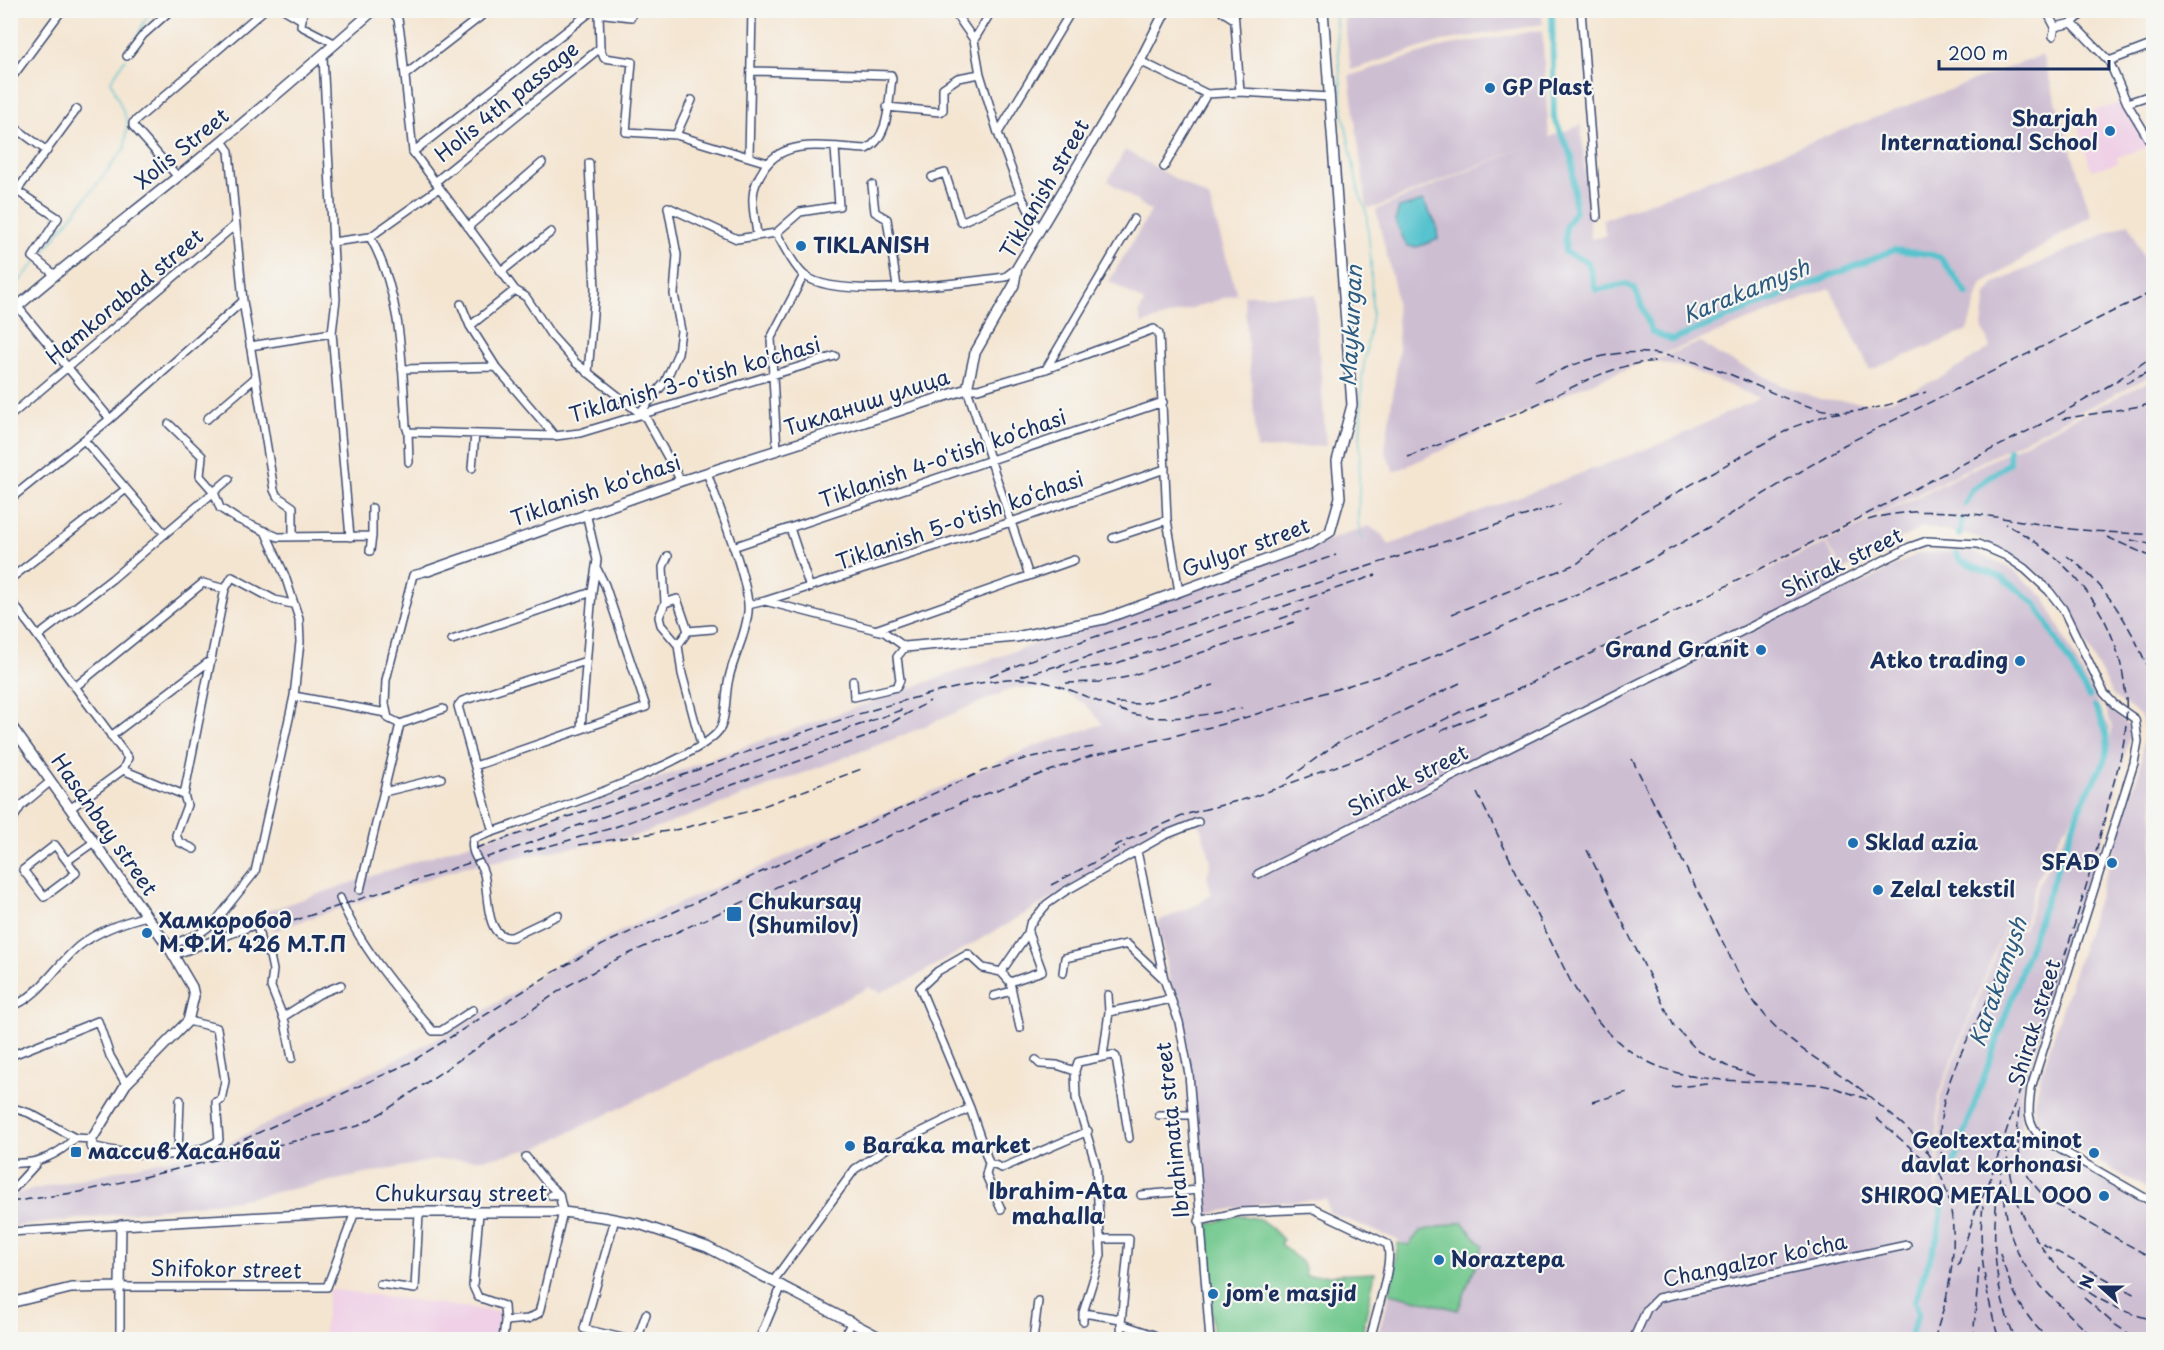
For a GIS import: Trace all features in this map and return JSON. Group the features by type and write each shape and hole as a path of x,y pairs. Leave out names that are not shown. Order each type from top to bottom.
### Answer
{"street":[{"path":"10,80 62,10"},
{"path":"128,56 143,35 171,10"},
{"path":"177,177 133,126 133,123 264,10"},
{"path":"285,10 302,20"},
{"path":"303,10 301,26 336,44"},
{"name":"Xolis Street","path":"16,308 323,57 374,10"},
{"path":"391,10 398,19 413,152 515,290 526,297 551,335 588,372 638,415 645,418 681,481"},
{"path":"405,75 489,10"},
{"path":"749,157 752,10"},
{"path":"953,10 974,40 980,74 998,133 1021,195 1039,231"},
{"path":"974,40 992,10"},
{"path":"998,133 1072,10"},
{"name":"Tiklanish street","path":"967,389 975,354 1014,285 1017,268 1140,61 1166,10"},
{"path":"1220,10 1234,15 1240,92"},
{"name":"Gulyor street","path":"905,647 1016,637 1104,619 1312,543 1326,537 1333,527 1340,497 1337,461 1352,405 1323,10"},
{"path":"1581,10 1597,217"},
{"path":"2046,10 2055,27 2053,36"},
{"path":"2055,27 2072,22 2086,10"},
{"path":"413,152 595,12 631,17"},
{"name":"Holis 4th passage","path":"370,237 437,185 600,48 595,12"},
{"path":"2072,22 2109,61 2127,103 2154,148"},
{"path":"2109,61 2154,44"},
{"path":"600,48 604,58 632,62 626,132 676,135 768,163"},
{"path":"323,57 336,299 332,333 350,537"},
{"path":"1140,61 1207,94 1240,92 1330,97"},
{"path":"751,71 891,75 884,130 871,147 866,149 790,147 778,153 768,163 758,177 753,197 757,235"},
{"path":"887,107 942,111 944,88 958,78 980,74"},
{"path":"1164,167 1207,94"},
{"path":"2127,103 2154,94"},
{"path":"676,135 692,100"},
{"path":"10,200 77,110"},
{"path":"10,138 14,127 46,152"},
{"path":"222,141 229,151 234,226 254,379 274,490 277,496 292,507 293,537"},
{"path":"638,415 665,382 678,353 681,331 674,294 677,255 668,207 738,239 776,233 800,212 839,206 835,148"},
{"path":"468,227 542,163"},
{"path":"588,372 596,290 589,163"},
{"path":"932,177 945,173 961,222 1021,195"},
{"path":"872,185 876,212 887,219 897,287"},
{"path":"17,190 58,218 35,260 55,275"},
{"path":"1046,369 1134,219"},
{"name":"Hamkorabad street","path":"10,416 234,226"},
{"path":"501,272 551,232"},
{"path":"776,233 804,275 832,285 897,287 1005,278 1017,268"},
{"path":"332,242 370,237 381,257 391,286 402,369 409,462"},
{"path":"777,451 771,338 804,275"},
{"path":"470,326 515,290"},
{"path":"10,296 16,308 110,419"},
{"path":"10,499 110,419 243,302"},
{"path":"461,304 470,326 496,367 555,436"},
{"path":"1029,576 967,389 978,389 1046,369 1154,329 1157,331 1162,402 1167,520 1179,592"},
{"path":"250,346 332,333"},
{"name":"Tiklanish 3-o'tish ko'chasi","path":"408,432 555,436 580,433 835,356"},
{"path":"402,369 496,367"},
{"path":"207,419 254,379"},
{"name":"Тикланиш улица","path":"777,451 967,389"},
{"name":"Tiklanish 4-o'tish ko‘chasi","path":"733,547 1162,402"},
{"path":"168,424 202,456 200,476 214,492 220,508 237,519 278,537 372,536"},
{"path":"472,468 475,434"},
{"path":"84,440 165,534"},
{"name":"Tiklanish ko'chasi","path":"428,571 586,513 777,451"},
{"name":"Tiklanish 5-o'tish ko‘chasi","path":"748,605 810,588 1165,469"},
{"path":"558,915 513,937 499,934 491,918 484,872 471,849 473,839 667,765 720,729 729,678 743,637 748,605 733,547 707,472"},
{"path":"38,636 112,579 229,479"},
{"path":"10,579 126,489"},
{"path":"370,551 372,508"},
{"path":"581,728 592,592 597,569 597,555 586,513"},
{"path":"1113,538 1167,520"},
{"path":"790,528 810,588"},
{"path":"168,946 199,934 215,922 255,872 294,696 300,642 299,619 292,604 285,576 265,531"},
{"name":"Shirak street","path":"1258,874 1910,547 1927,541 1978,544 2016,562 2049,591 2063,609 2104,693 2114,704 2135,719 2138,741 2134,762 2031,1088 2028,1114 2030,1125 2042,1139 2154,1203"},
{"path":"668,556 663,567 665,603 659,617 661,625 678,645 698,746"},
{"path":"873,631 1074,560"},
{"path":"475,766 581,728 646,708 605,585 597,569"},
{"path":"428,571 414,575 405,605 398,642 386,680 386,713 388,718 400,724 443,709"},
{"path":"194,849 179,842 176,835 187,805 184,795 225,589 232,577 236,577 275,600 292,604"},
{"path":"75,687 202,583 225,589"},
{"path":"452,640 592,592"},
{"path":"10,599 128,758 123,770 71,808"},
{"path":"665,603 677,599 688,631"},
{"path":"765,601 887,633 905,647 897,657 900,680 897,687 854,697 853,681"},
{"path":"678,645 688,631 712,629"},
{"path":"111,736 211,660"},
{"path":"493,832 458,713 458,706 462,701 586,661"},
{"path":"294,696 386,713"},
{"path":"360,890 400,724"},
{"name":"Hasanbay street","path":"11,727 174,955 192,987 193,1004 188,1021"},
{"path":"123,770 184,795"},
{"path":"384,792 441,778"},
{"path":"11,823 21,806 51,781"},
{"path":"1001,972 1028,933 1030,924 1055,898 1165,835 1198,822"},
{"path":"67,861 94,842"},
{"path":"55,845 67,861 76,873 44,897 23,870 55,845"},
{"name":"Ibrahimаta street","path":"1137,852 1164,979 1179,1022 1189,1074 1209,1340"},
{"path":"340,898 355,928 414,1010 433,1030 441,1031 473,1010"},
{"path":"10,1007 24,1003 80,945 119,923 147,916"},
{"path":"174,955 257,924 262,948 270,956 273,970 272,987 292,1058"},
{"path":"1010,982 1042,971 1028,933"},
{"path":"1063,973 1065,958 1127,945 1164,979"},
{"path":"1001,1209 985,1173 989,1162 970,1108 921,994 923,983 938,971 968,954 984,968 1001,972 1010,982 1020,1028"},
{"path":"282,1017 319,994 341,985"},
{"path":"994,996 1012,991"},
{"path":"1103,1056 1109,1012 1108,995"},
{"path":"1109,1012 1171,999"},
{"path":"10,1107 29,1113 75,1138 129,1155 178,1153 210,1146 219,1140 216,1102 221,1100 225,1081 217,1028 188,1021 126,1084 92,1142"},
{"path":"10,1056 98,1022 110,1056 126,1084"},
{"path":"1129,1138 1116,1057 1103,1056 1078,1062 1075,1071 1076,1098 1088,1131 1096,1165 1100,1239 1100,1263 1083,1317 1121,1321 1154,1335 1158,1340"},
{"path":"1036,1060 1040,1064 1057,1065 1075,1071"},
{"path":"178,1153 180,1100"},
{"path":"759,1340 778,1283 855,1169 886,1149 970,1108"},
{"path":"1160,1114 1192,1115"},
{"path":"989,1162 1002,1168 1088,1131"},
{"path":"10,1189 14,1188 28,1169 63,1150 75,1138"},
{"path":"506,1321 528,1319 539,1313 563,1212 555,1194 526,1157"},
{"path":"10,1163 37,1163"},
{"path":"1141,1195 1198,1190"},
{"path":"1199,1221 1240,1212 1317,1209 1387,1244 1390,1250 1386,1273 1370,1340"},
{"name":"Chukursay street","path":"10,1232 355,1212 563,1212 615,1219 707,1247 885,1340"},
{"name":"Shifokor street","path":"10,1303 71,1288 323,1288 329,1284 355,1212"},
{"path":"380,1284 415,1289 419,1213"},
{"path":"478,1213 473,1286 478,1297 504,1305 506,1321 503,1340"},
{"path":"615,1219 584,1329 631,1340"},
{"path":"120,1287 121,1225"},
{"path":"1100,1239 1129,1239 1121,1321 1122,1340"},
{"name":"Changalzor ko'cha","path":"1633,1340 1647,1309 1658,1298 1907,1245"},
{"name":"Shifokor street","path":"120,1287 120,1340"},
{"path":"1033,1340 1038,1301"},
{"path":"637,1340 646,1314"},
{"path":"842,1340 852,1322"}],"shaded area":[{"path":"1343,11 1541,11 1543,24 1442,41 1351,70"},
{"path":"1542,30 1549,137 1581,125 1591,239 1606,236 1602,220 2042,55 2091,216 1981,285 1967,331 1870,370 1830,288 1581,387 1394,472 1385,450 1399,350 1395,289 1376,210 1541,140 1376,207 1367,208 1349,76 1445,46"},
{"name":"Sharjah International School","path":"2124,102 2149,147 2117,157 2118,163 2091,170 2076,116"},
{"path":"1125,150 1209,198 1237,294 1142,324 1139,313 1144,302 1109,281 1151,211 1108,181"},
{"path":"2129,223 2147,267 2153,268 2153,375 1825,541 1563,664 1826,543 1851,589 1919,553 1970,551 2014,571 2044,597 2110,728 2101,761 2069,824 2063,830 2037,879 2023,927 2004,928 1938,1096 1936,1195 1939,1183 1940,1097 2005,929 2024,930 2040,881 2105,760 2112,728 2104,703 2130,727 2129,739 2098,858 2021,1094 2021,1131 2153,1210 2153,1339 1905,1339 1907,1333 1904,1340 1377,1339 1390,1293 1458,1310 1409,1245 1329,1212 1326,1199 1257,1204 1203,1215 1185,1034 1171,989 1158,921 1199,904 1212,894 1207,877 1211,861 1197,816 1218,809 1197,815 911,979 879,993 877,989 873,991 870,987 537,1148 484,1159 435,1160 237,1200 11,1227 10,1195 212,1149 233,1141 452,1031 578,952 675,905 1035,746 1103,724 1085,704 1065,693 1016,687 894,739 636,836 463,867 275,930 259,919 258,914 594,802 1369,526 1381,534 1389,545 1670,440 1759,398 1687,368 1651,361 1701,342 1719,355 1784,386 1821,399 1870,403 1891,400 1944,376 1990,348 1982,326 1986,295 1995,283"},
{"path":"1244,295 1315,295 1326,446 1257,449"},
{"path":"2153,379 2153,1192 2039,1129 2034,1121 2036,1091 2140,768 2144,731 2141,716 2113,696 2062,597 2041,575 2020,560 1977,537 1923,527 1843,570 1827,542"},
{"path":"329,1289 500,1312 496,1339 323,1340"}],"green space":[{"path":"1235,1216 1257,1219 1273,1229 1283,1240 1280,1243 1304,1265 1306,1276 1375,1273 1361,1339 1321,1339 1310,1334 1305,1339 1288,1339 1270,1333 1265,1339 1214,1339 1203,1226"},
{"path":"1462,1222 1483,1246 1458,1310 1390,1293 1398,1243 1409,1245 1420,1231"}],"water":[{"path":"1423,201 1436,224 1438,239 1417,247 1407,246 1395,221 1399,208"}],"waterway":[{"path":"137,37 150,10"},
{"name":"Maykurgan","path":"1335,10 1343,112 1359,193 1366,209 1371,262 1372,314 1362,377 1358,521 1361,539"},
{"name":"Karakamysh","path":"1552,10 1554,118 1572,157 1575,211 1566,226 1565,252 1588,262 1596,290 1627,284 1635,289 1652,332 1672,340 1894,250 1929,254 1941,258 1967,294"},
{"path":"39,258 125,148 127,121 111,81 125,59"},
{"path":"12,290 36,262"},
{"name":"Karakamysh","path":"1965,504 1972,490 2009,463 2009,450"},
{"name":"Karakamysh","path":"1959,535 1962,520"},
{"name":"Karakamysh","path":"1956,553 1961,561 2003,578 2036,604 2089,697"},
{"name":"Karakamysh","path":"1951,1171 2063,852 2080,807 2106,756 2106,735 2095,707"},
{"name":"Karakamysh","path":"1909,1340 1918,1314 1915,1300 1938,1236 1944,1195"}],"railway":[{"path":"10,1202 80,1192 358,1126 385,1111 562,989 613,961 966,801 1091,756 1231,722 1417,664 1634,569 1708,528 1844,445 2154,291"},
{"path":"1535,381 1599,357 1639,352 1690,361 1724,372 1793,401 1833,411 1869,409 1926,392"},
{"path":"1114,846 1187,814 1253,797 1388,747 1460,712 1506,695 1716,591 2041,424 2099,392 2154,355"},
{"path":"1408,457 1518,413 1610,371 1659,361"},
{"path":"2126,383 2154,369"},
{"path":"2062,419 2153,404"},
{"path":"1452,614 1578,563 1639,514 1793,427 1830,414 1853,411"},
{"path":"1057,667 1561,504"},
{"path":"1868,520 1893,514 1944,512 1995,517 2071,529 2154,535"},
{"path":"1976,1210 1988,1186 2081,904 2119,765 2126,722 2125,689 2120,662 2101,613 2086,591 2050,553 2005,524"},
{"path":"2107,537 2154,558"},
{"path":"2131,540 2154,545"},
{"path":"990,676 1056,650 1336,555"},
{"path":"2067,556 2096,582 2121,614 2140,649 2154,686"},
{"path":"1064,672 1114,664 1376,575"},
{"path":"1280,619 1309,609"},
{"path":"1066,683 1101,682 1127,677 1294,622"},
{"path":"1021,676 1064,664"},
{"path":"476,848 844,719 895,703 973,684 1017,679 1050,683 1140,716 1184,717 1242,708"},
{"path":"1288,779 1337,743 1460,683"},
{"path":"1116,703 1140,704 1214,685"},
{"path":"524,853 612,828 866,737 930,701"},
{"path":"281,925 524,845 904,709"},
{"path":"1441,731 1488,712"},
{"path":"219,1151 411,1062 552,973 606,943 983,771 1031,757 1094,747"},
{"path":"1632,759 1748,993 1759,1008 1780,1032 1854,1084 1904,1126 1919,1141 1935,1164 1949,1202 1952,1222 1952,1262 1945,1303"},
{"path":"579,845 680,829 750,811 864,768"},
{"path":"1477,793 1570,980 1594,1016 1619,1043 1646,1061 1674,1072 1738,1081 1815,1084 1832,1087 1867,1099"},
{"path":"1051,885 1125,846"},
{"path":"1587,850 1674,1026 1698,1051 1729,1067 1755,1076"},
{"path":"1946,1174 1940,1140 1943,1108 1951,1077 2006,957 2014,925"},
{"path":"1672,1087 1708,1084"},
{"path":"1592,1102 1628,1092"},
{"path":"2019,1109 2018,1137 2021,1160 2025,1171 2040,1192 2051,1202 2154,1259"},
{"path":"1876,1118 1926,1161"},
{"path":"2006,1145 2011,1177 2020,1207 2033,1234 2050,1258 2071,1279 2095,1297 2123,1310 2154,1320"},
{"path":"2002,1164 1996,1209 1995,1253 2001,1296 2016,1340"},
{"path":"2004,1182 2006,1210 2018,1253 2040,1285 2091,1336"},
{"path":"1958,1266 1978,1203"},
{"path":"1983,1206 1981,1239 1984,1273 1999,1340"},
{"path":"2043,1244 2137,1296"},
{"path":"2000,1253 2018,1300 2032,1321 2050,1340"},
{"path":"1973,1340 1979,1268"},
{"path":"1934,1340 1947,1297"},
{"path":"2084,1298 2114,1324 2138,1340"}],"place":[{"name":"GP Plast","path":"1490,88"},
{"name":"Sharjah International School","path":"2110,131"},
{"name":"TIKLANISH","path":"801,246"},
{"name":"Grand Granit","path":"1761,650"},
{"name":"Atko trading","path":"2020,661"},
{"name":"Sklad azia","path":"1853,843"},
{"name":"SFAD","path":"2112,863"},
{"name":"Zelal tekstil","path":"1878,890"},
{"name":"Chukursay (Shumilov)","path":"734,914"},
{"name":"Хамкоробод М.Ф.Й. 426 М.Т.П","path":"147,933"},
{"name":"Baraka market","path":"850,1146"},
{"name":"массив Хасанбай","path":"76,1152"},
{"name":"Geoltexta'minot davlat korhonasi","path":"2094,1153"},
{"name":"SHIROQ METALL ООО","path":"2104,1196"},
{"name":"Noraztepa","path":"1439,1260"},
{"name":"jom'e masjid","path":"1213,1294"}],"district":[{"name":"Ibrahim-Аta mahalla","path":"1058,1204"}]}
